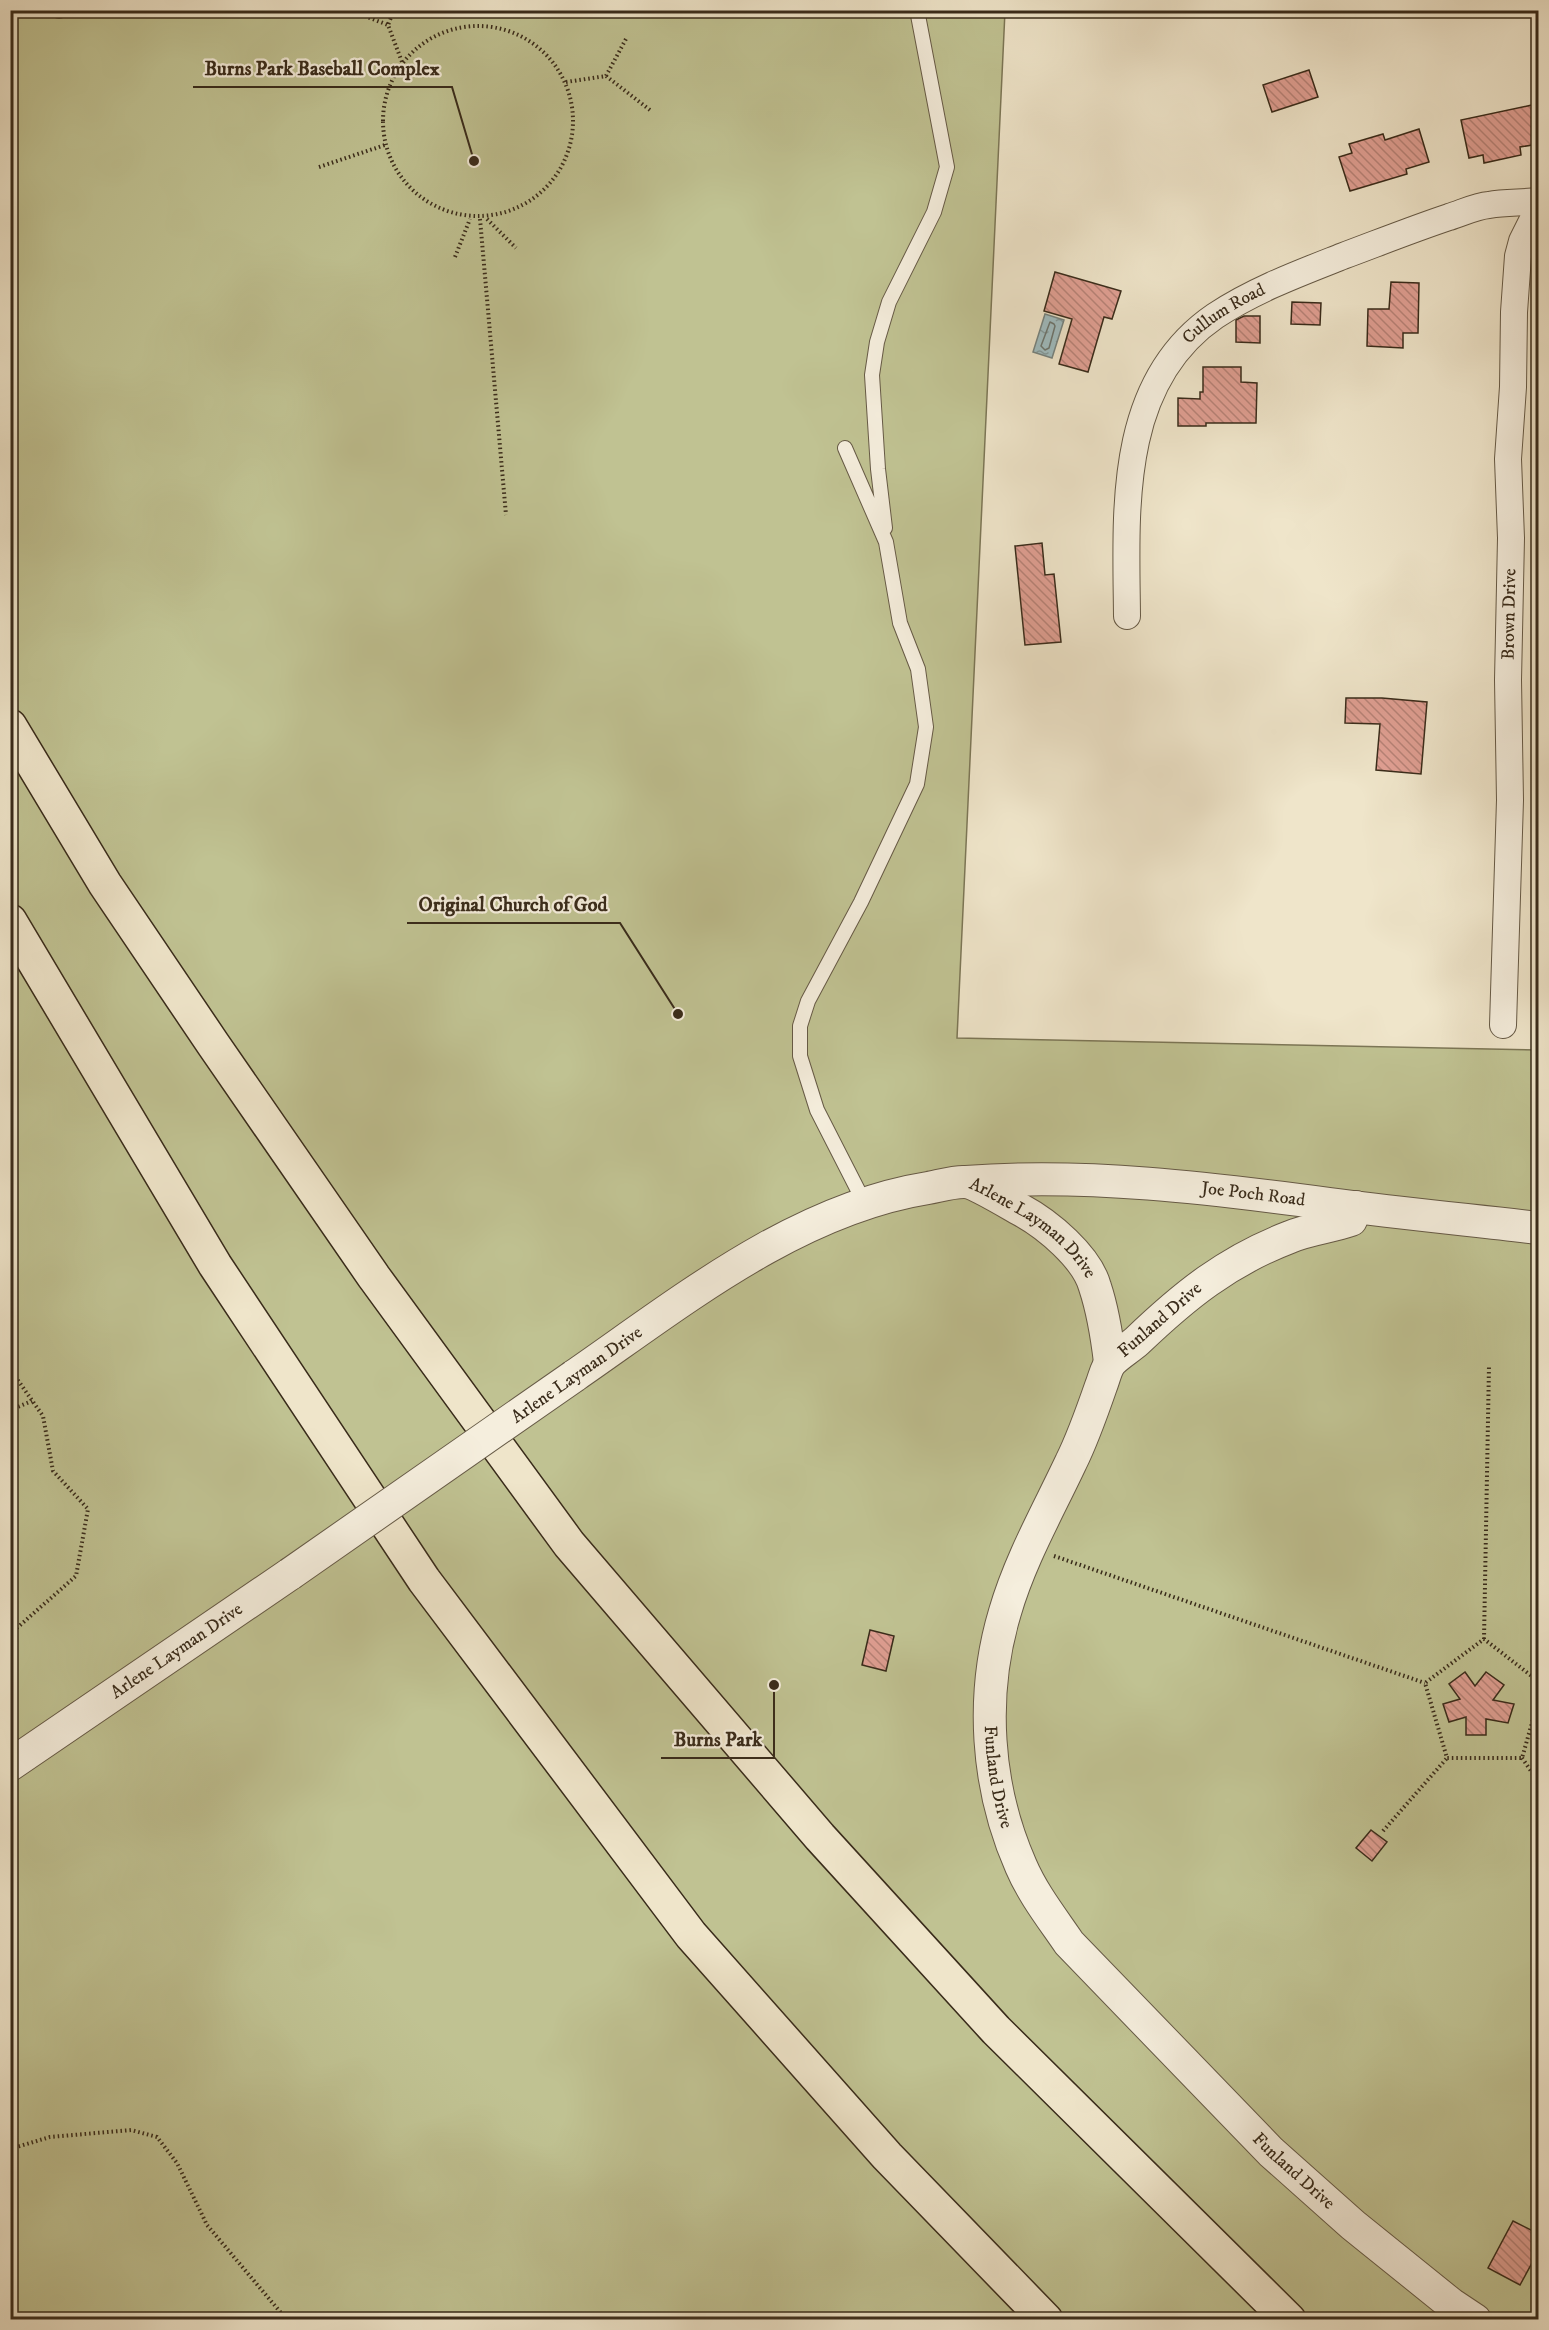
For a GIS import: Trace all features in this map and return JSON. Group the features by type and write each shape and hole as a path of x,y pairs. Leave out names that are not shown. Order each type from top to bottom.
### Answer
{"highway":[{"path":"10,726 105,884 213,1044 374,1277 569,1544 820,1837 996,2030 1289,2319"},
{"path":"10,921 215,1265 424,1580 691,1935 887,2156 1046,2319"}],"street":[{"name":"Cullum Road","path":"1127,616 1126,553 1131,464 1136,434 1148,397 1158,376 1171,357 1196,331 1215,316 1245,298 1415,228 1486,205 1539,201"},
{"name":"Brown Drive","path":"1503,1025 1510,800 1508,681 1511,538 1508,459 1513,387 1514,312 1518,256 1531,220 1539,209"},
{"name":"Joe Poch Road","path":"966,1182 1010,1179 1100,1180 1194,1186 1539,1228"},
{"name":"Arlene Layman Drive","path":"10,1765 705,1286 784,1239 834,1215 907,1191 966,1182 1026,1213 1048,1228 1077,1256 1095,1285 1110,1362"},
{"name":"Funland Drive","path":"1356,1207 1351,1220 1291,1236 1217,1273 1190,1293 1110,1362 1077,1450 1019,1570 1005,1612 994,1655 990,1700 990,1730 995,1777 1005,1822 1021,1866 1043,1906 1069,1943 1271,2152 1353,2225 1451,2304 1475,2319"}],"lane":[{"path":"865,1204 817,1110 800,1056 800,1026 808,1000 861,902 917,784 926,727 918,669 900,624 886,542 878,469 872,375 877,342 890,302 934,212 947,168 917,10"},
{"path":"844,448 886,542"}],"path":[{"path":"394,10 388,25 403,63"},
{"path":"352,11 388,25"},
{"path":"465,26 496,27 525,37 549,56 566,82 573,112 571,143 559,171 539,195 512,210 487,219 470,219 450,212 421,197 398,174 385,145 382,113 390,82 403,63 408,55 434,36 465,26"},
{"path":"606,76 627,37"},
{"path":"566,82 606,76 650,110"},
{"path":"319,168 385,145"},
{"path":"455,257 470,219"},
{"path":"480,219 506,515"},
{"path":"487,219 516,248"},
{"path":"1484,1638 1489,1365"},
{"path":"10,1369 43,1416 52,1471 88,1509 76,1576 10,1634"},
{"path":"10,1410 32,1401"},
{"path":"1030,1548 1425,1683"},
{"path":"1425,1683 1484,1638"},
{"path":"1484,1638 1539,1681"},
{"path":"1425,1683 1447,1758"},
{"path":"1522,1758 1539,1702"},
{"path":"1383,1832 1447,1758 1522,1758"},
{"path":"1522,1758 1539,1781"},
{"path":"10,2149 50,2137 131,2130 157,2137 177,2163 207,2225 287,2319"}],"green space":[{"path":"11,11 1005,11 957,1038 1538,1050 1538,2319 11,2320"}],"water":[{"path":"1045,314 1064,320 1052,358 1033,352"}],"building":[{"path":"1309,70 1318,97 1272,112 1263,85"},
{"path":"1532,105 1539,144 1520,147 1521,155 1484,163 1483,155 1469,158 1461,120"},
{"path":"1419,129 1429,162 1406,169 1407,174 1350,191 1339,157 1352,153 1349,144 1383,134 1385,140"},
{"path":"1055,272 1121,291 1112,319 1104,317 1088,372 1059,364 1072,319 1044,311"},
{"path":"1391,282 1419,283 1418,333 1403,333 1403,348 1367,346 1368,309 1389,309"},
{"path":"1292,302 1321,303 1320,325 1291,324"},
{"path":"1244,316 1260,316 1260,343 1236,342 1236,320"},
{"path":"1203,367 1241,367 1241,382 1257,383 1256,423 1206,423 1206,426 1178,426 1178,398 1200,399 1200,392 1203,392"},
{"path":"1042,543 1045,575 1054,574 1061,642 1025,645 1015,546"},
{"path":"1346,698 1427,702 1421,774 1376,770 1380,724 1345,723"},
{"path":"870,1630 894,1636 886,1671 862,1665"},
{"path":"1465,1672 1475,1686 1486,1672 1504,1685 1493,1700 1514,1704 1508,1723 1486,1719 1486,1735 1466,1735 1466,1717 1449,1722 1443,1704 1460,1699 1449,1684"},
{"path":"1371,1830 1387,1842 1372,1861 1356,1848"},
{"path":"1513,2221 1539,2234 1539,2250 1520,2285 1488,2268"}],"place":[{"name":"Burns Park Baseball Complex","path":"474,161"},
{"name":"Original Church of God","path":"678,1014"},
{"name":"Burns Park","path":"774,1685"}]}
